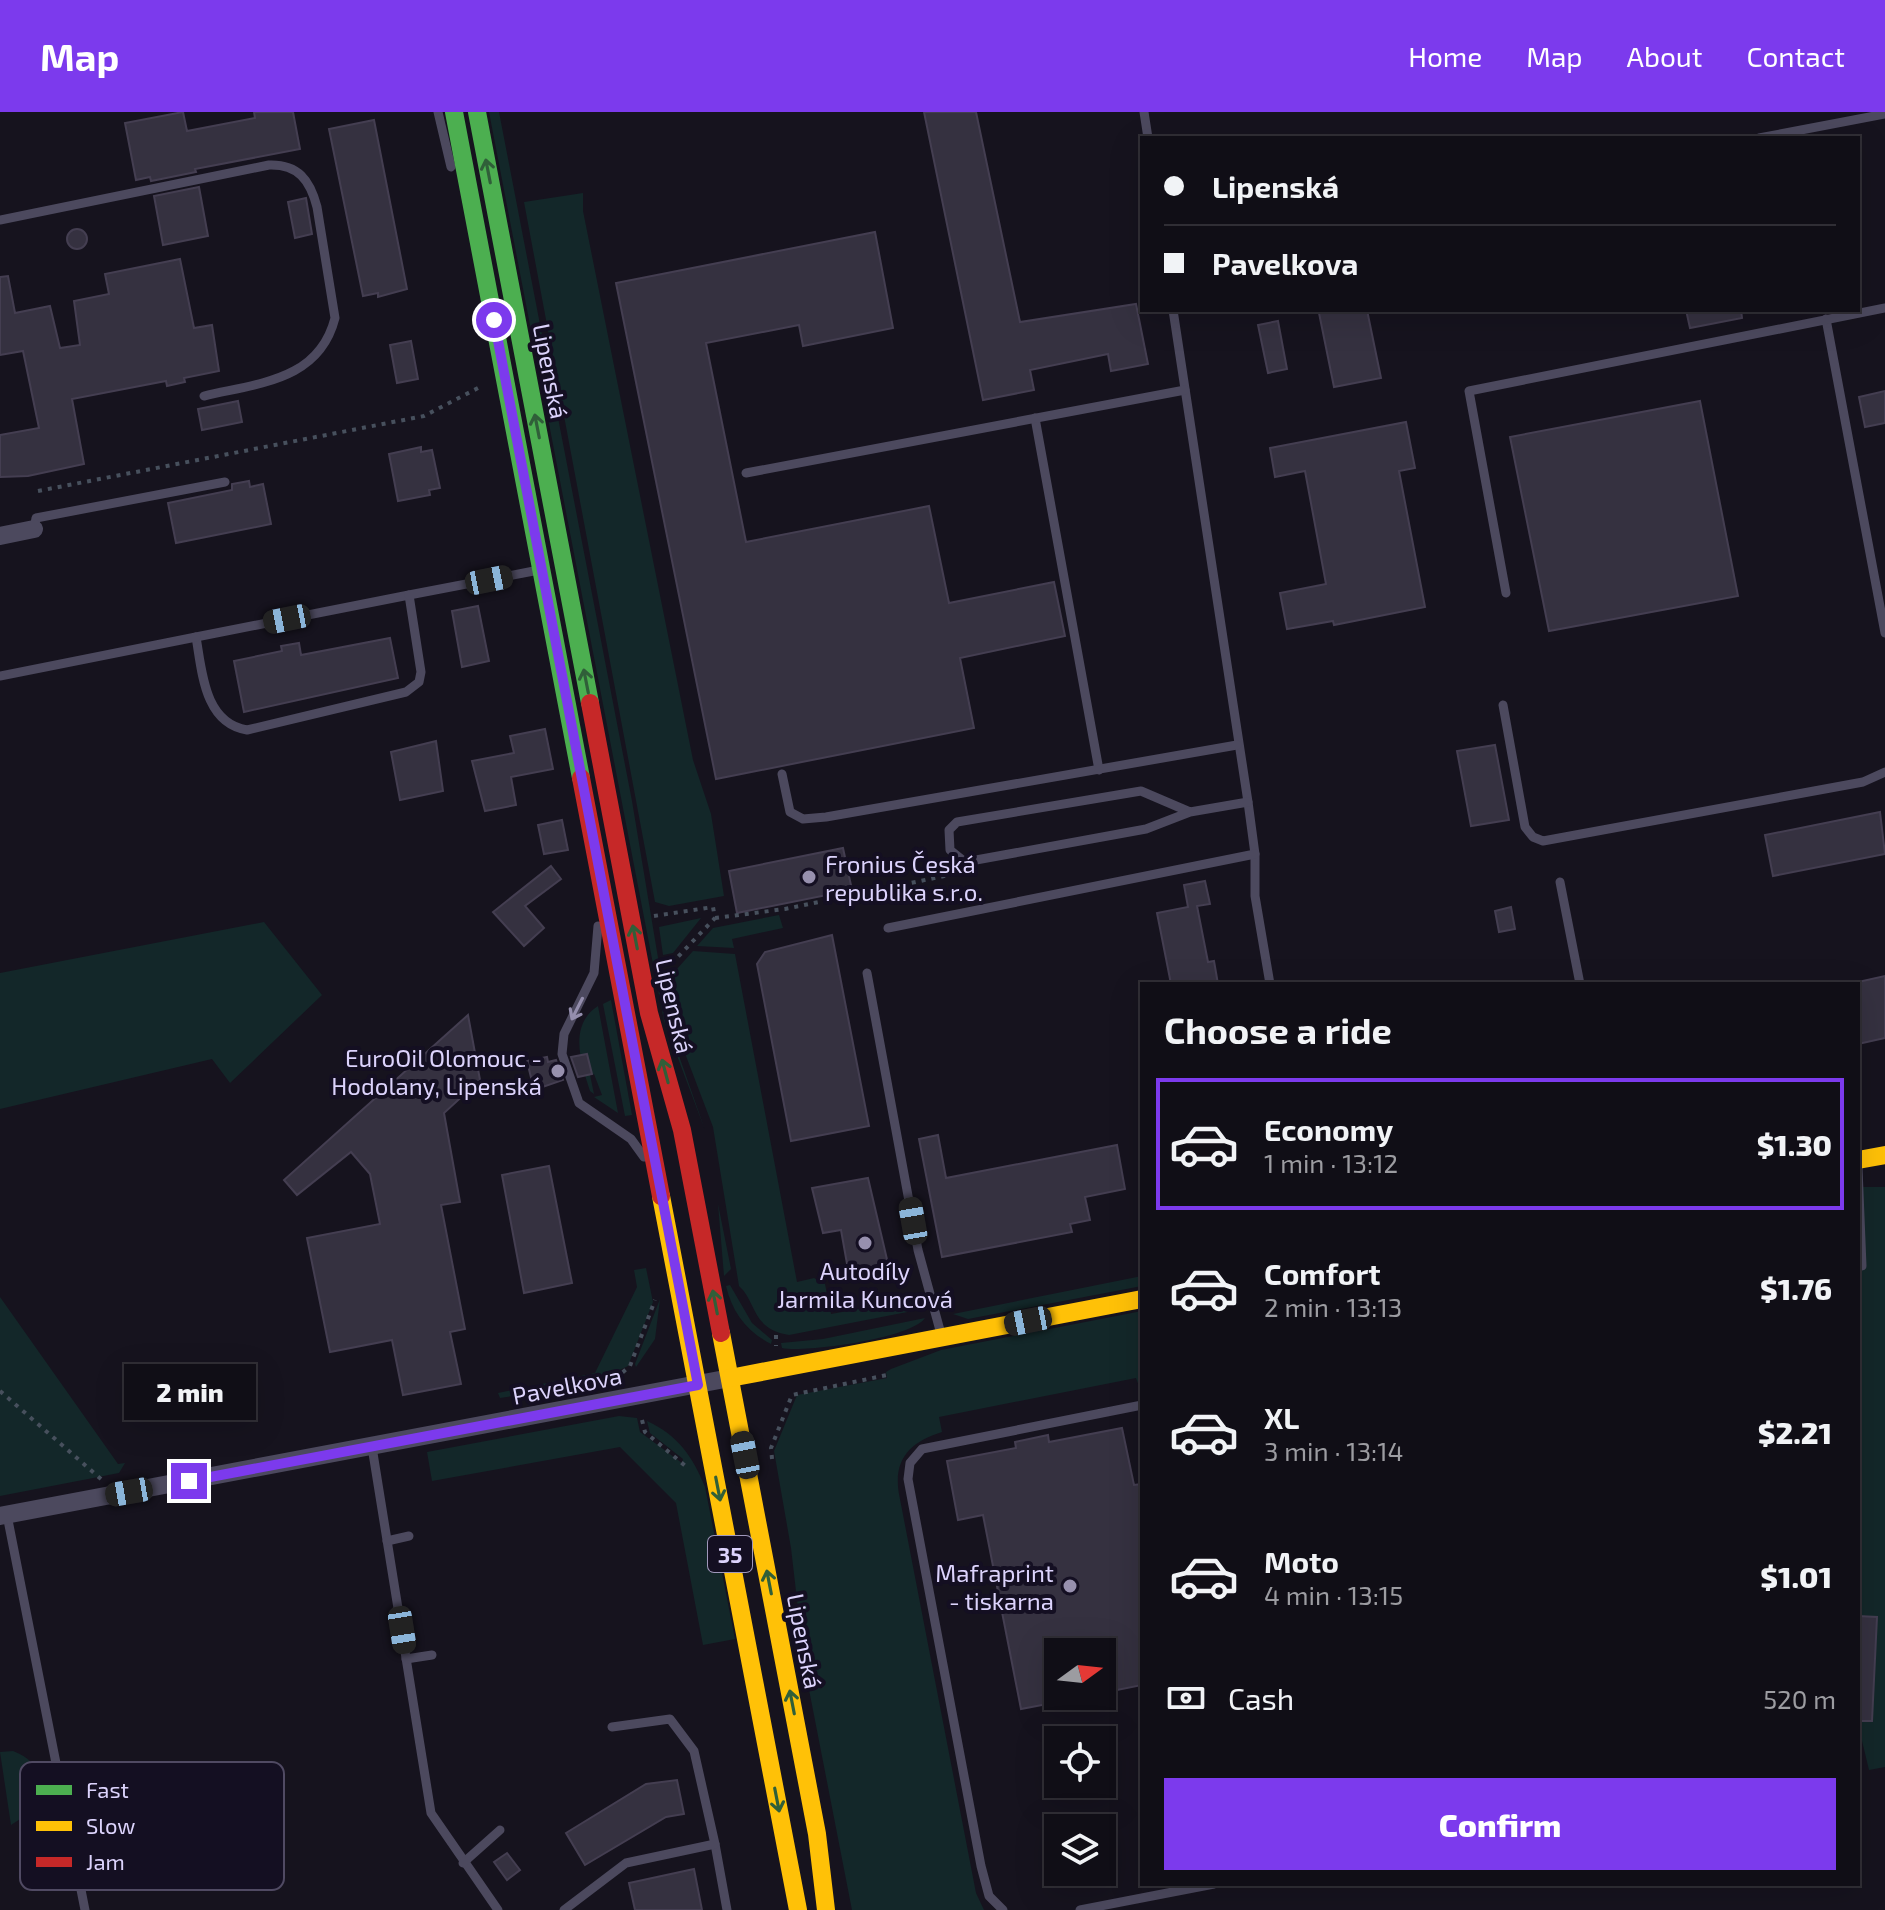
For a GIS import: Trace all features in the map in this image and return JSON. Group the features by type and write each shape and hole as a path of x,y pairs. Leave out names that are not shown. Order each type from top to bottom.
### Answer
{"main road":[{"name":"Lipenská","path":"454,112 798,1910"},
{"name":"Lipenská","path":"477,112 649,1013 682,1130 817,1834 826,1910"},
{"path":"1860,1160 1885,1155"},
{"name":"Pavelkova","path":"730,1378 1140,1299"}],"street":[{"path":"0,536 34,529"},
{"name":"Pavelkova","path":"3,1516 730,1378"}],"lane":[{"path":"438,112 453,171 476,226"},
{"path":"1144,112 1148,136"},
{"path":"1770,136 1885,114"},
{"path":"0,220 269,165 291,167 299,172 313,193 317,207 335,318 330,336 314,361 292,376 204,396"},
{"path":"1506,593 1469,391 1885,308"},
{"path":"1173,312 1248,802 1255,854 1255,896 1270,982"},
{"path":"1826,319 1885,633"},
{"path":"746,473 1185,390"},
{"path":"1035,418 1099,770"},
{"path":"34,529 36,518 225,482"},
{"path":"0,676 542,570"},
{"path":"196,637 208,700 236,728 247,730 414,689 421,672 409,595"},
{"path":"1503,705 1525,827 1533,837 1543,841 1863,782 1885,772"},
{"path":"782,774 790,812 803,819 1237,745"},
{"path":"1190,812 1141,791 957,822 949,830 950,850 965,862 1146,829 1190,812 1248,802"},
{"path":"888,928 1255,854"},
{"path":"601,879 597,958 589,985 564,1034 562,1054 579,1103 631,1139 660,1186"},
{"path":"1560,882 1580,982"},
{"path":"867,973 918,1250 942,1337"},
{"path":"1860,1197 1863,1241 1860,1266"},
{"path":"1003,1910 989,1896 981,1866 908,1479 910,1463 922,1449 1140,1405"},
{"path":"372,1447 431,1813 498,1910"},
{"path":"3,1516 54,1762"},
{"path":"387,1541 409,1536"},
{"path":"406,1659 432,1655"},
{"path":"612,1727 670,1719 694,1751 727,1910"},
{"path":"463,1863 500,1830"},
{"path":"564,1910 626,1863 715,1844"},
{"path":"1080,1910 1204,1886"},
{"path":"81,1890 85,1910"}],"path":[{"path":"38,491 424,416 478,388"},
{"path":"662,965 673,962 715,918 785,909 954,874"},
{"path":"654,916 713,907 715,918"},
{"path":"607,1382 631,1368 655,1294"},
{"path":"776,1335 776,1346"},
{"path":"774,1474 771,1448 788,1403 799,1391 887,1375"},
{"path":"0,1391 102,1479"},
{"path":"784,1397 788,1403"}],"green space":[{"path":"489,112 499,112 632,801 670,1030 705,1130 664,1021"},
{"path":"583,193 583,211 693,760 711,814 724,896 669,906 655,902 524,202"},
{"path":"779,915 783,928 732,939 734,948 697,946 713,928"},
{"path":"701,918 673,953 663,955 659,927"},
{"path":"264,922 322,995 230,1083 212,1059 0,1109 0,973"},
{"path":"693,951 735,954 797,1282 814,1278 825,1284 831,1314 925,1297 928,1308 789,1335 768,1327 756,1314 739,1286 713,1127 675,1027 668,979"},
{"path":"611,1000 632,1115 625,1116 603,1004"},
{"path":"598,1006 618,1113 594,1097 602,1095 594,1074 590,1075 594,1094 590,1091 583,1069 580,1034 583,1023"},
{"path":"1860,1187 1885,1187 1885,1767 1869,1770 1860,1732"},
{"path":"718,1204 731,1269 724,1276"},
{"path":"646,1268 653,1302 628,1366 593,1383 500,1398 498,1393 595,1373 637,1287 634,1270"},
{"path":"1140,1276 1140,1286 968,1319 953,1314"},
{"path":"730,1285 752,1323 772,1340 771,1344 755,1334 737,1313 726,1286"},
{"path":"0,1297 118,1464 125,1463 119,1473 0,1496"},
{"path":"660,1299 655,1339 636,1367 635,1364"},
{"path":"1140,1311 1140,1389 1136,1378 939,1417 942,1432 913,1447 902,1462 899,1494 976,1893 984,1910 852,1910 805,1669 791,1548 774,1451 797,1395 887,1378 886,1372 891,1369 941,1350"},
{"path":"925,1318 901,1332 858,1342 795,1349 782,1348 781,1343 823,1339"},
{"path":"619,1416 637,1418 640,1432 682,1463 683,1459 650,1433 647,1421 658,1427 676,1440 695,1466 705,1487 735,1639 703,1645 676,1503 620,1447 432,1481 427,1452"},
{"path":"13,1751 31,1762 20,1762 20,1819 11,1825 0,1752"}],"building":[{"path":"183,112 187,131 255,118 254,112 293,112 300,149 195,169 196,172 151,181 150,177 136,180 125,123"},
{"path":"924,112 976,112 1020,322 1136,304 1148,364 1111,371 1108,354 1030,370 1034,390 983,400"},
{"path":"374,120 407,289 378,297 378,293 363,296 329,129"},
{"path":"199,187 208,236 163,245 154,196"},
{"path":"306,198 312,234 295,238 288,202"},
{"path":"77,229 84,232 87,239 84,246 77,249 70,246 67,239 70,232"},
{"path":"875,232 893,328 803,346 799,325 706,343 746,542 929,506 949,603 1054,582 1065,636 960,658 974,728 716,779 616,283"},
{"path":"180,259 194,328 212,325 219,371 184,378 185,382 167,386 166,381 72,399 84,464 28,476 0,477 0,435 39,428 23,351 0,355 0,277 8,276 15,313 50,306 60,348 80,345 74,301 109,294 105,274"},
{"path":"1367,312 1381,378 1334,387 1319,313"},
{"path":"1686,312 1741,312 1742,318 1690,328"},
{"path":"1278,321 1287,369 1268,373 1258,325"},
{"path":"411,341 418,379 397,383 390,345"},
{"path":"1885,391 1885,423 1865,427 1859,397"},
{"path":"238,401 242,422 202,430 198,409"},
{"path":"1700,401 1738,596 1549,631 1510,437"},
{"path":"1406,422 1415,468 1399,471 1425,607 1334,625 1333,621 1287,629 1280,593 1326,584 1305,471 1275,477 1270,448"},
{"path":"421,447 421,452 432,450 440,488 429,490 430,495 398,501 389,454"},
{"path":"249,481 250,487 263,484 271,524 176,543 168,503 232,490 232,484"},
{"path":"478,606 489,661 462,667 452,611"},
{"path":"390,638 398,678 244,712 234,661 282,651 281,646 299,643 301,655"},
{"path":"545,729 553,769 511,777 516,805 485,811 472,761 514,753 510,736"},
{"path":"436,741 443,791 400,800 391,752"},
{"path":"1495,745 1509,820 1471,826 1457,751"},
{"path":"1880,812 1885,854 1773,876 1765,835"},
{"path":"562,820 568,850 544,854 538,825"},
{"name":"Fronius Česká republika s.r.o.","path":"843,848 852,890 737,913 729,871"},
{"path":"551,866 561,879 525,906 544,928 524,946 493,912"},
{"path":"1205,881 1210,904 1197,906 1208,962 1214,961 1218,982 1171,982 1157,913 1188,907 1184,885"},
{"path":"1511,907 1515,929 1499,932 1495,911"},
{"path":"832,935 869,1126 791,1141 757,964 765,952"},
{"path":"1885,976 1885,1038 1860,1044 1858,982"},
{"path":"468,1015 480,1080 444,1113 460,1202 441,1205 465,1329 450,1332 461,1384 403,1395 392,1340 330,1352 307,1238 380,1224 370,1174 351,1152 297,1195 284,1180"},
{"path":"587,1054 592,1074 578,1077 571,1057"},
{"path":"547,1057 548,1062 556,1060 563,1080 534,1090 527,1061"},
{"path":"938,1135 946,1178 1117,1145 1125,1189 1085,1197 1090,1220 1070,1224 1072,1232 942,1257 919,1139"},
{"path":"549,1166 572,1283 524,1293 502,1175"},
{"path":"868,1178 889,1268 849,1275 841,1230 823,1233 812,1188"},
{"name":"Mafraprint - tiskarna","path":"1122,1428 1134,1485 1140,1484 1140,1685 1116,1690 1116,1638 1044,1638 1044,1705 1021,1709 983,1515 958,1520 947,1461 1016,1448 1015,1442 1048,1435 1049,1442"},
{"path":"1860,1616 1877,1617 1872,1721 1860,1721"},
{"path":"677,1780 684,1814 666,1817 585,1865 566,1833 646,1784"},
{"path":"507,1853 520,1870 507,1880 494,1862"},
{"path":"694,1869 702,1910 635,1910 629,1883"}],"traffic: fast":[{"path":"454,112 581,778"},
{"path":"477,112 590,703"}],"traffic: slow":[{"path":"1860,1160 1885,1155"},
{"path":"661,1196 798,1910"},
{"path":"730,1378 1140,1299"},
{"path":"721,1333 817,1834 826,1910"}],"traffic: jam":[{"path":"590,703 649,1013 682,1130 721,1333"},
{"path":"581,778 661,1196"}],"place":[{"name":"Fronius Česká republika s.r.o.","path":"809,877"},
{"name":"EuroOil Olomouc - Hodolany, Lipenská","path":"558,1071"},
{"name":"Autodíly Jarmila Kuncová","path":"865,1243"},
{"name":"Mafraprint - tiskarna","path":"1070,1586"}],"route":[{"path":"189,1481 698,1385 494,320"}]}
